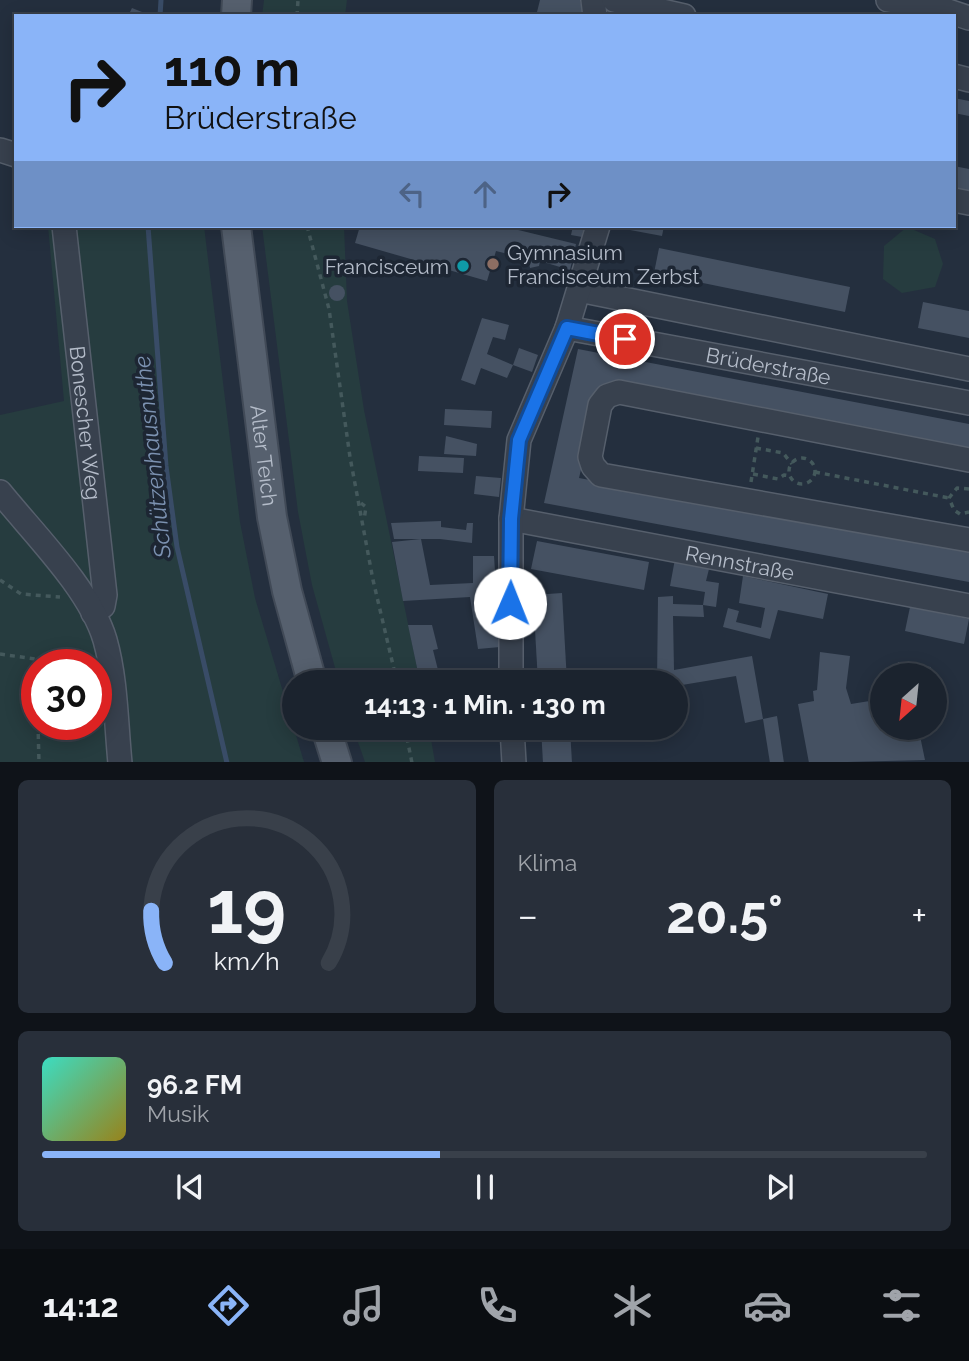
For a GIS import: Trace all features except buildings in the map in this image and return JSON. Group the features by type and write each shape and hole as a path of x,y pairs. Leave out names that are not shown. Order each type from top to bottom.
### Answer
{"main road":[{"name":"Alter Teich","path":"236,228 272,517 287,591 309,670"},
{"path":"330,740 337,762"}],"street":[{"path":"614,0 675,14"},
{"path":"888,0 942,9 969,18"},
{"name":"Bonescher Weg","path":"64,228 105,595 103,606 87,605"},
{"path":"511,670 511,519 519,440 567,328 597,228"},
{"name":"Brüderstraße","path":"579,290 969,369"},
{"name":"Brüderstraße","path":"567,328 969,403"},
{"path":"969,460 619,392 607,396 600,405 590,457 593,466 601,475 969,540"},
{"path":"0,492 87,605 104,638 111,665 120,762"},
{"name":"Rennstraße","path":"511,519 969,606"},
{"path":"513,740 514,762"}],"path":[{"path":"308,228 329,309 359,502 394,670"},
{"path":"747,501 761,420"},
{"path":"756,448 783,453 792,464 790,476"},
{"path":"753,474 778,479 784,475 790,476 796,482 804,484 811,480 815,472 813,464 805,459 792,464"},
{"path":"815,472 949,498"},
{"path":"949,498 957,488 969,489"},
{"path":"949,498 954,510 960,514 969,512"},
{"path":"0,580 21,593 87,605"},
{"path":"0,654 21,657"},
{"path":"38,740 39,762"},
{"path":"407,740 412,762"}],"green space":[{"path":"264,0 347,0 345,14 262,14"},
{"path":"48,228 204,228 240,522 255,598 282,688 282,740 297,740 304,762 0,762 0,415 64,401"},
{"path":"262,228 344,228 347,301 364,410 418,670 336,670 312,585 298,512"},
{"path":"906,228 935,239 943,264 935,287 902,293 883,279 884,246"},
{"path":"357,740 431,740 435,762 365,762"}],"waterway":[{"name":"Schützenhausnuthe","path":"160,14 161,0"},
{"name":"Schützenhausnuthe","path":"148,228 166,466 177,547 227,762"}],"place":[{"name":"Gymnasium Francisceum Zerbst","path":"493,264"},
{"name":"Francisceum","path":"463,266"}],"route":[{"path":"510,603 513,483 515,460 525,422 567,328 625,339"}]}
